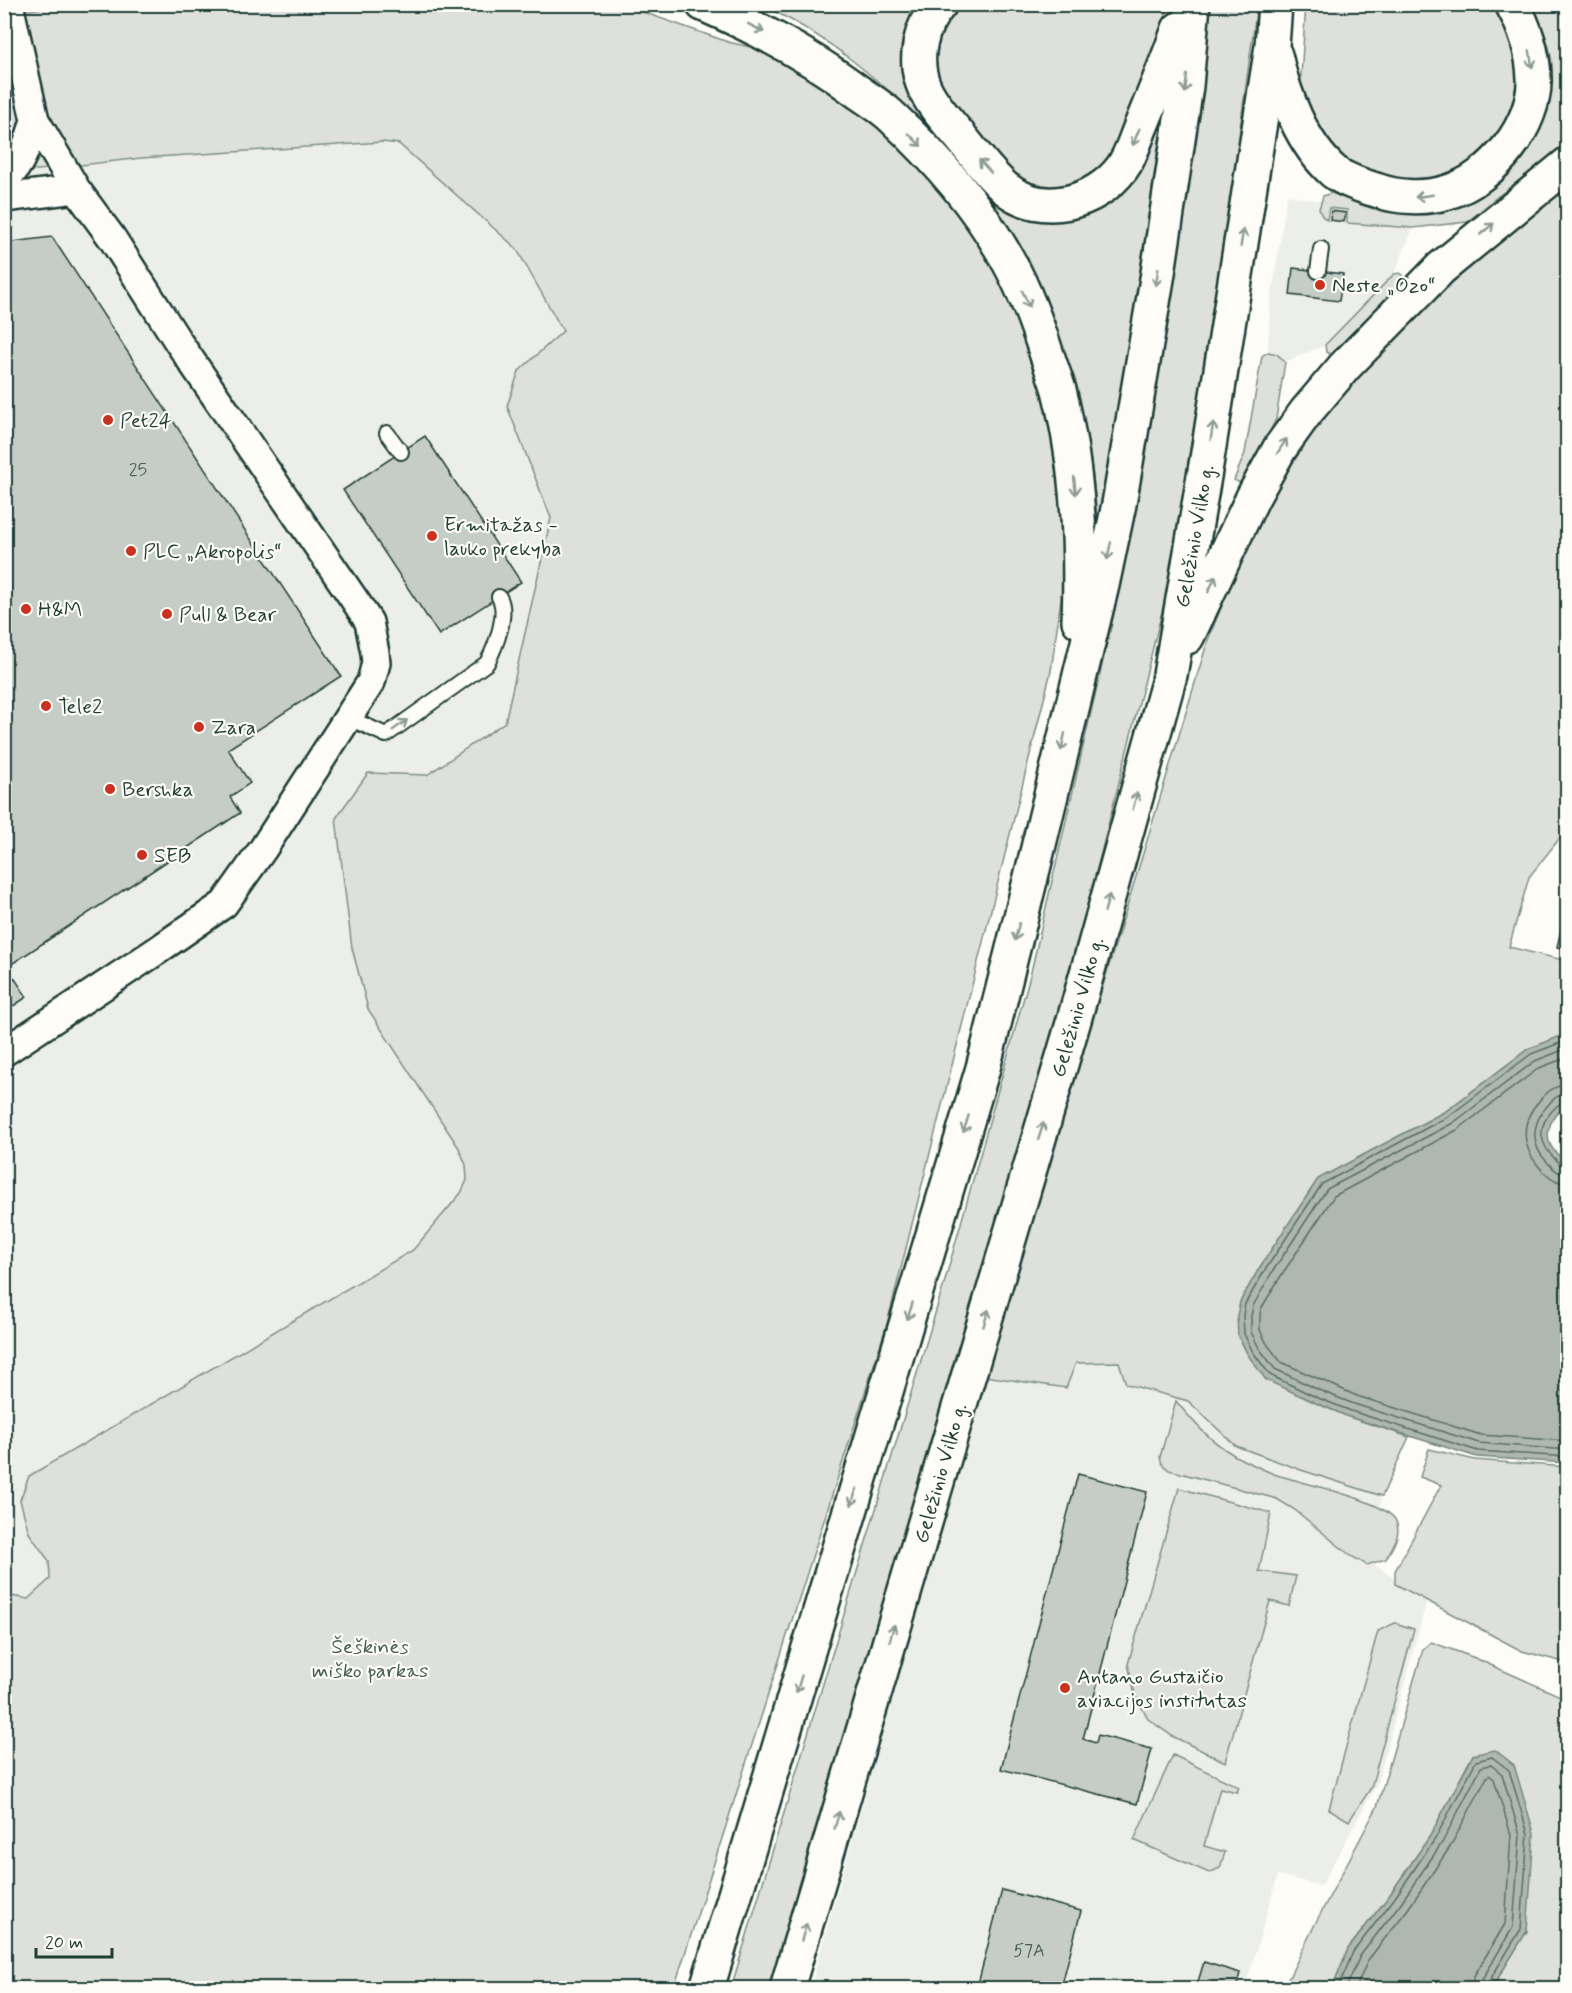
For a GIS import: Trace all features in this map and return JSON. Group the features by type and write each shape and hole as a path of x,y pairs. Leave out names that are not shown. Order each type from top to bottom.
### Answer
{"highway":[{"path":"703,4 786,44 828,70 888,114 944,169 1006,255 1033,315 1055,379 1071,449 1081,570 1076,686"},
{"path":"940,4 928,21 921,39 920,67 925,89 984,166 1006,188 1029,200 1052,204 1078,201 1090,195 1102,187 1123,166 1161,78 1188,4"},
{"path":"707,1989 983,1068 1102,585 1119,504 1158,273 1186,86 1192,4"},
{"name":"Geležinio Vilko g.","path":"787,1989 1074,1020 1170,675 1207,459 1272,46 1275,4"},
{"path":"1272,46 1282,85 1296,120 1322,160 1336,174 1386,194 1415,197 1449,192 1478,177 1502,157 1528,111 1534,80 1530,46 1512,4"},
{"path":"1170,675 1253,497 1280,448 1306,412 1345,366 1441,268 1568,164"}],"street":[{"path":"4,1052 156,952 224,904 263,849 372,682 376,663 369,622 173,334 112,238 76,189 35,120 9,4"},
{"path":"4,181 12,175 21,158 35,120"},
{"path":"4,198 76,189"}],"lane":[{"path":"1318,271 1321,249"},
{"path":"387,433 401,452"},
{"path":"349,718 386,735 487,663 496,647 502,615 503,603 499,597"}],"shaded area":[{"path":"383,142 399,144 516,248 563,331 519,371 507,406 551,518 505,722 427,775 368,773 368,1009 459,1148 466,1165 467,1180 461,1193 413,1250 29,1476 29,1533 49,1561 50,1579 28,1599 5,1595 5,174 141,158"},
{"path":"1287,195 1320,201 1322,216 1327,220 1329,208 1347,210 1348,223 1413,228 1394,274 1325,345 1285,362 1277,354 1268,352 1270,308"},
{"path":"1120,1362 1126,1384 1188,1401 1236,1446 1382,1496 1369,1561 1427,1600 1377,1784 1321,1886 1278,1875 1245,1988 810,1988 984,1376 1076,1363"}],"green space":[{"name":"Šeškinės miško parkas","path":"67,4 623,5 728,42 785,55 896,138 976,233 1005,287 1040,377 1059,465 1065,530 1064,577 1051,671 887,1324 674,1988 5,1988 5,1595 28,1599 50,1579 49,1561 29,1533 20,1500 29,1476 413,1250 461,1193 467,1180 466,1165 459,1148 368,1009 352,948 336,818 368,773 427,775 505,722 551,518 507,406 519,371 563,331 516,248 399,144 383,142 141,158 5,174 4,14"},
{"path":"975,4 1167,5 1163,40 1109,165 1100,175 1050,193 1012,177 940,88 933,62 935,34 953,9 959,5 964,9"},
{"path":"760,5 923,5 916,99 930,128 850,59 807,29"},
{"path":"1211,5 1257,5 1227,223 1167,592 1048,1063 769,1988 731,1988 944,1284 1031,972 1121,583 1160,358 1197,121"},
{"path":"1306,5 1493,5 1507,27 1520,67 1513,100 1502,132 1480,158 1447,176 1420,182 1391,180 1340,160 1322,140 1302,95 1301,75"},
{"path":"1531,5 1567,5 1567,145 1467,222 1413,228 1347,223 1347,210 1329,208 1327,220 1322,216 1319,209 1323,196 1331,193 1375,210 1407,213 1444,211 1472,200 1492,187 1509,171 1537,132 1546,111 1551,88 1552,65 1549,49 1542,26"},
{"path":"1166,94 1134,312 1098,526 1087,435 1067,361 1044,303 985,192 1074,217"},
{"path":"1567,184 1567,829 1529,877 1509,947 1567,961 1567,1034 1528,1049 1446,1111 1318,1179 1260,1267 1240,1302 1238,1335 1248,1355 1316,1403 1349,1417 1409,1437 1382,1496 1236,1446 1188,1401 1126,1384 1119,1362 1076,1363 1066,1388 984,1376 1208,640 1254,533 1275,492 1315,430 1380,353 1452,283"},
{"path":"1400,273 1403,277 1402,284 1337,354 1331,355 1326,352 1325,345 1394,274"},
{"path":"1268,352 1277,354 1285,362 1276,419 1240,483 1234,480 1245,453 1262,356"},
{"path":"1176,1401 1207,1435 1245,1461 1274,1474 1359,1499 1389,1513 1396,1521 1398,1531 1396,1541 1386,1559 1367,1565 1351,1556 1295,1510 1277,1499 1169,1470 1162,1464 1160,1457"},
{"path":"1429,1449 1475,1460 1567,1467 1567,1663 1522,1651 1395,1584 1395,1571 1441,1485 1420,1477"},
{"path":"1179,1488 1271,1513 1259,1571 1296,1576 1289,1606 1270,1601 1225,1762 1172,1736 1148,1719 1135,1695 1128,1664"},
{"path":"1395,1623 1414,1629 1371,1788 1349,1821 1329,1809 1378,1631"},
{"path":"1431,1642 1475,1658 1567,1699 1567,1988 1492,1988 1527,1931 1473,1755 1430,1836 1389,1896 1348,1949 1332,1988 1284,1988 1377,1807 1423,1649"},
{"path":"1173,1755 1239,1787 1237,1792 1220,1788 1204,1846 1225,1852 1220,1868 1209,1873 1134,1840"}],"water":[{"path":"1566,1034 1567,1107 1557,1113 1548,1135 1552,1148 1567,1163 1567,1463 1477,1457 1349,1417 1266,1380 1248,1355 1238,1335 1237,1315 1240,1302 1260,1267 1318,1179 1446,1111 1528,1049"},
{"path":"1495,1750 1514,1765 1534,1833 1527,1931 1492,1988 1332,1988 1348,1949 1389,1896 1430,1836 1473,1755"}],"building":[{"path":"1331,211 1346,213 1344,222 1330,220"},
{"name":"PLC „Akropolis“","path":"52,237 341,676 228,749 250,783 230,797 240,813 7,967 27,997 4,1012 4,243"},
{"path":"1293,268 1343,274 1339,301 1290,295"},
{"name":"Ermitažas - lauko prekyba","path":"425,436 521,582 439,635 343,490"},
{"path":"1568,905 1568,950 1557,947"},
{"path":"1078,1474 1147,1492 1083,1739 1096,1743 1098,1735 1152,1749 1137,1804 1001,1769"},
{"path":"1002,1890 1081,1911 1061,1988 977,1988"},
{"path":"1204,1962 1240,1973 1236,1988 1196,1988"}],"place":[{"name":"Neste „Ozo“","path":"1320,285"},
{"name":"Pet24","path":"108,420"},
{"name":"Ermitažas - lauko prekyba","path":"432,536"},
{"name":"PLC „Akropolis“","path":"131,551"},
{"name":"H&M","path":"26,609"},
{"name":"Pull & Bear","path":"167,614"},
{"name":"Tele2","path":"46,706"},
{"name":"Zara","path":"199,727"},
{"name":"Bershka","path":"110,789"},
{"name":"SEB","path":"142,855"},
{"name":"Antano Gustaičio aviacijos institutas","path":"1065,1688"}]}
